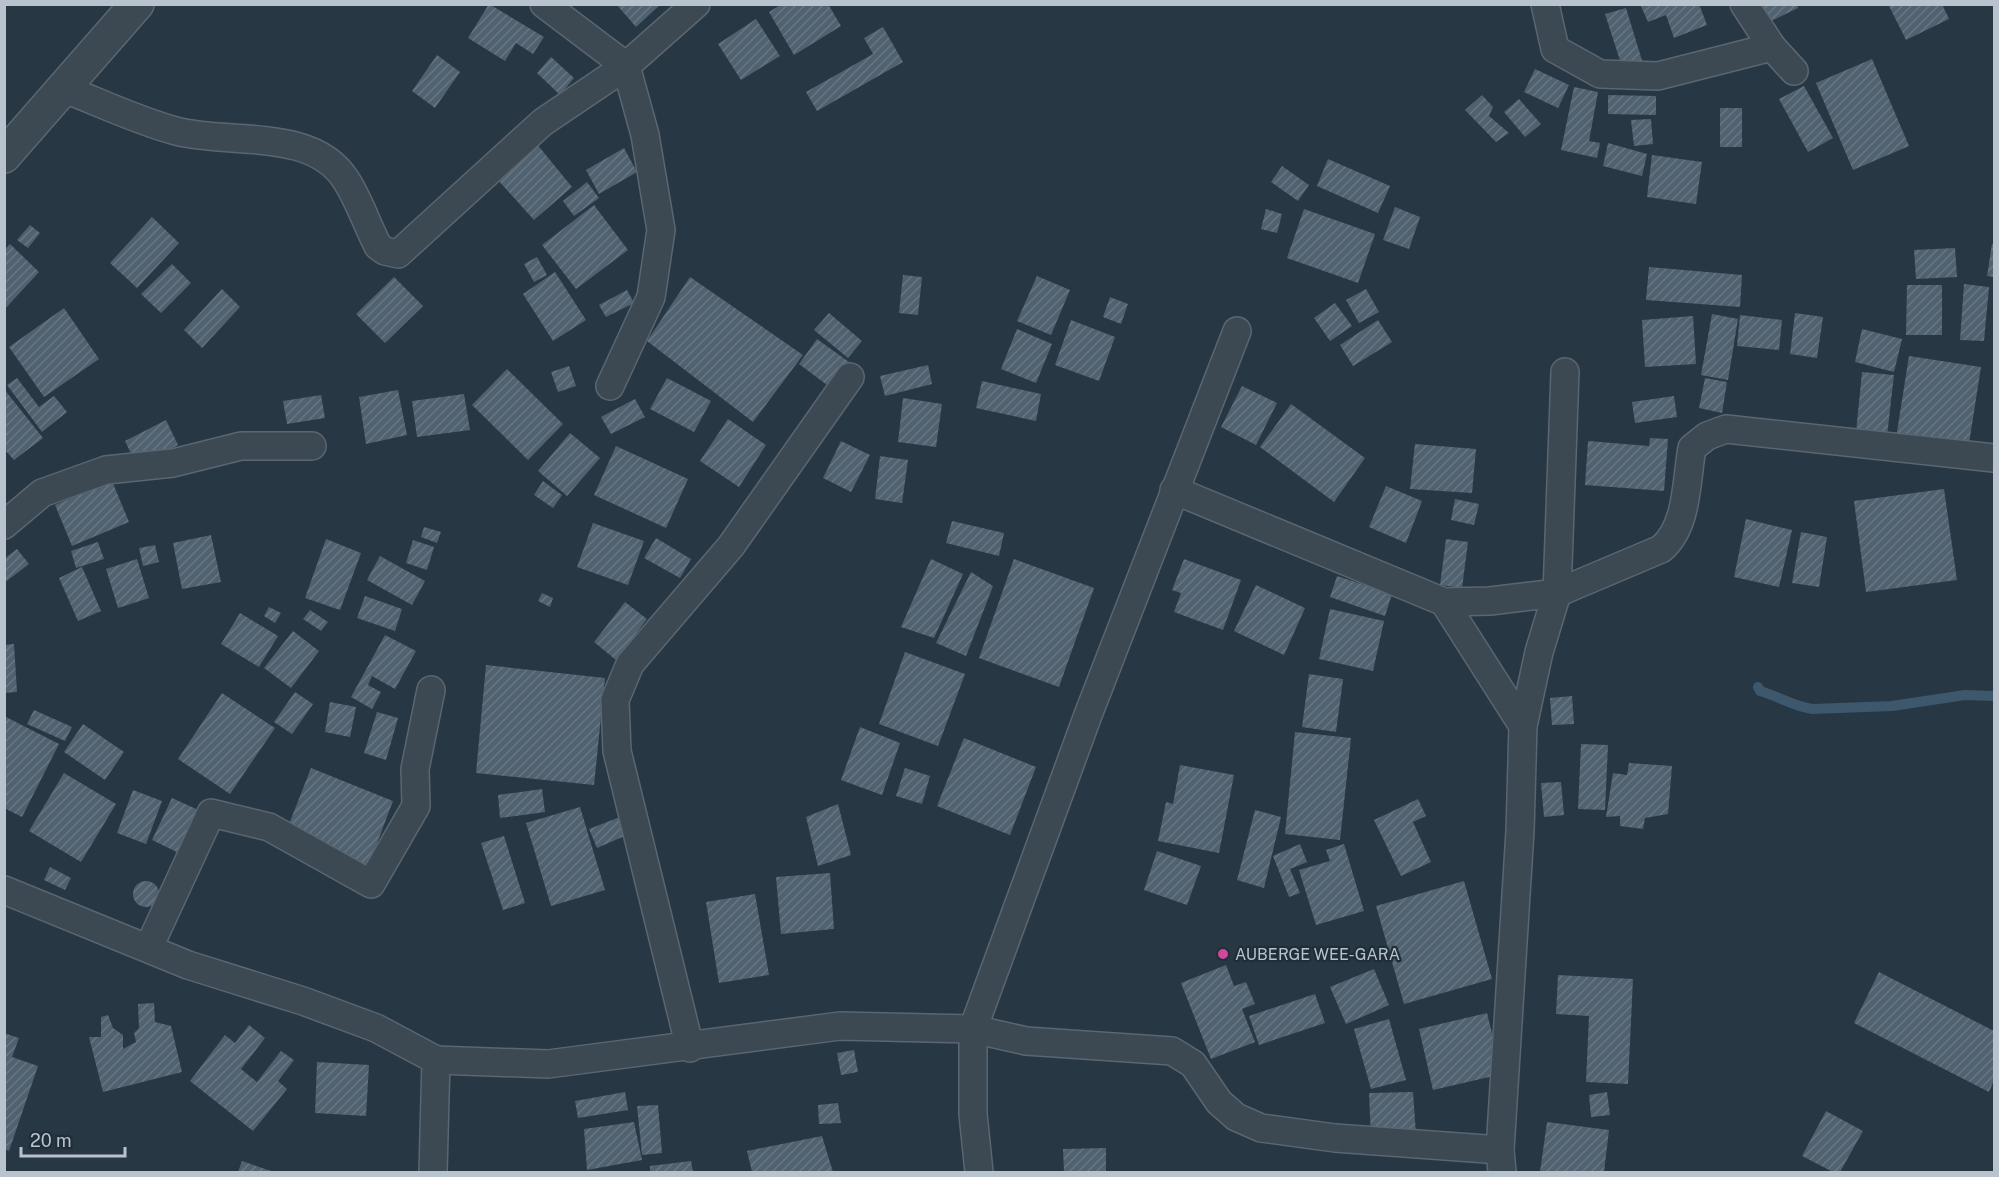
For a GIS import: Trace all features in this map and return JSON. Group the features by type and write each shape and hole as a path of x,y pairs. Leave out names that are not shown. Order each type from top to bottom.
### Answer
{"street":[{"path":"4,156 137,4"},
{"path":"544,4 626,66 645,135 661,230 651,297 610,386"},
{"path":"65,89 177,131 264,140 315,152 333,164 346,180 378,246 385,251 398,254 543,122 626,66 696,4"},
{"path":"1545,4 1555,49 1600,74 1658,76 1772,46"},
{"path":"1744,4 1772,46 1794,71"},
{"path":"979,1173 973,1114 973,1029 1174,490 1237,331"},
{"path":"4,890 149,947 188,965 303,1001 376,1028 436,1060 548,1064 690,1048 840,1026 973,1029 1026,1041 1172,1051 1193,1064 1219,1102 1236,1117 1261,1128 1501,1161 1520,831 1523,726 1539,652 1557,593 1565,372"},
{"path":"690,1048 617,751 615,700 630,664 731,546 850,377"},
{"path":"1174,490 1444,602 1490,601 1557,593 1661,549 1671,541 1678,528 1692,448 1707,436 1726,429 1995,458"},
{"path":"4,525 42,493 106,470 173,463 241,446 312,446"},
{"path":"1444,602 1523,726"},
{"path":"149,947 211,813 269,827 370,884 416,806 415,769 431,690"},
{"path":"433,1173 436,1060"}],"building":[{"path":"489,4 544,37 533,54 516,43 505,61 468,38"},
{"path":"616,4 661,4 636,27"},
{"path":"782,4 828,4 841,26 794,55 769,12"},
{"path":"1640,4 1699,4 1707,25 1674,38 1666,15 1648,22"},
{"path":"1761,4 1797,4 1798,8 1769,22"},
{"path":"1888,4 1942,4 1949,19 1906,40"},
{"path":"1626,8 1644,67 1624,73 1605,14"},
{"path":"756,19 780,56 741,80 718,44"},
{"path":"883,27 903,62 817,111 806,92 873,54 864,38"},
{"path":"437,55 460,72 435,108 412,91"},
{"path":"551,57 574,78 560,95 537,73"},
{"path":"1872,59 1909,146 1853,170 1816,83"},
{"path":"1535,69 1569,85 1558,108 1524,92"},
{"path":"1804,86 1833,138 1808,152 1779,99"},
{"path":"1574,87 1598,92 1589,141 1600,143 1597,158 1561,150"},
{"path":"1482,95 1493,107 1489,116 1509,133 1496,142 1465,110"},
{"path":"1608,95 1656,96 1656,115 1608,114"},
{"path":"1519,99 1541,124 1525,137 1504,112"},
{"path":"1720,108 1742,108 1742,147 1720,147"},
{"path":"1651,119 1653,144 1634,146 1631,120"},
{"path":"536,143 572,187 534,220 497,179"},
{"path":"1608,143 1647,154 1642,176 1603,166"},
{"path":"624,148 637,172 599,194 586,170"},
{"path":"1652,155 1702,162 1696,204 1647,197"},
{"path":"1328,159 1390,186 1378,213 1317,186"},
{"path":"1282,166 1309,185 1298,201 1271,182"},
{"path":"587,182 599,198 574,216 563,201"},
{"path":"594,205 628,250 576,289 542,245"},
{"path":"1395,207 1420,217 1409,249 1383,240"},
{"path":"1266,209 1282,214 1277,233 1261,229"},
{"path":"1304,209 1375,234 1358,283 1287,258"},
{"path":"152,217 179,243 137,288 110,263"},
{"path":"30,225 40,233 28,248 17,240"},
{"path":"10,244 39,272 4,310 4,250"},
{"path":"1992,244 1994,244 1994,277 1987,276"},
{"path":"1955,248 1957,277 1916,279 1914,250"},
{"path":"537,257 547,275 534,282 524,264"},
{"path":"172,264 191,283 161,313 141,294"},
{"path":"1649,267 1742,275 1740,307 1646,300"},
{"path":"555,272 586,320 553,341 523,294"},
{"path":"903,275 922,277 918,315 899,313"},
{"path":"1037,276 1070,290 1051,335 1017,321"},
{"path":"394,277 423,306 385,343 356,314"},
{"path":"690,277 803,355 753,422 647,341"},
{"path":"1964,284 1989,287 1984,341 1960,340"},
{"path":"1907,285 1942,285 1942,335 1906,335"},
{"path":"222,289 240,307 202,348 184,330"},
{"path":"1366,289 1379,312 1359,323 1346,300"},
{"path":"627,290 634,303 606,317 599,305"},
{"path":"1110,297 1128,304 1121,324 1103,317"},
{"path":"1335,303 1352,326 1330,341 1314,318"},
{"path":"64,308 99,359 44,397 9,347"},
{"path":"829,313 862,341 848,358 814,330"},
{"path":"1795,313 1823,317 1817,358 1790,354"},
{"path":"1712,314 1738,319 1728,380 1701,375"},
{"path":"1740,315 1782,320 1779,350 1737,346"},
{"path":"1693,316 1696,364 1645,367 1642,320"},
{"path":"1071,320 1115,337 1099,381 1055,365"},
{"path":"1378,320 1392,342 1353,366 1340,345"},
{"path":"1017,329 1052,344 1036,383 1001,369"},
{"path":"1862,329 1902,339 1894,372 1855,362"},
{"path":"817,339 849,362 831,388 799,364"},
{"path":"1909,356 1981,367 1968,450 1896,438"},
{"path":"928,365 932,384 885,396 880,376"},
{"path":"569,366 576,386 558,392 551,372"},
{"path":"507,369 563,424 528,460 472,405"},
{"path":"1862,372 1894,375 1887,436 1856,432"},
{"path":"17,378 39,407 54,396 67,412 42,432 7,385"},
{"path":"667,378 711,401 694,432 650,409"},
{"path":"1705,378 1727,382 1722,413 1699,408"},
{"path":"982,381 1041,394 1036,421 976,408"},
{"path":"1242,386 1277,403 1256,445 1221,427"},
{"path":"4,389 43,438 14,460 4,449"},
{"path":"398,390 407,435 366,444 359,397"},
{"path":"464,394 470,430 417,437 412,401"},
{"path":"321,395 325,418 287,424 283,401"},
{"path":"1674,396 1677,417 1635,423 1632,402"},
{"path":"903,398 942,404 936,447 898,442"},
{"path":"635,399 645,417 611,434 601,417"},
{"path":"1291,404 1365,458 1334,502 1260,447"},
{"path":"728,419 766,445 739,487 700,461"},
{"path":"166,420 178,445 137,466 125,441"},
{"path":"570,433 600,458 567,496 538,471"},
{"path":"1650,438 1668,439 1664,491 1585,485 1588,441 1649,446"},
{"path":"841,441 870,455 851,492 823,478"},
{"path":"1415,444 1476,449 1472,493 1410,489"},
{"path":"616,446 688,479 666,528 594,495"},
{"path":"880,456 908,460 902,503 875,499"},
{"path":"112,481 129,522 72,546 55,505"},
{"path":"543,481 562,495 553,508 534,495"},
{"path":"1386,486 1422,501 1406,543 1369,527"},
{"path":"1944,489 1957,580 1866,592 1854,501"},
{"path":"1455,499 1479,504 1474,525 1451,520"},
{"path":"1746,519 1792,530 1779,587 1734,577"},
{"path":"952,521 1004,533 999,556 946,543"},
{"path":"593,523 644,541 628,585 577,567"},
{"path":"424,527 441,532 437,543 421,537"},
{"path":"1801,532 1827,537 1819,587 1792,583"},
{"path":"211,535 221,582 182,589 173,543"},
{"path":"656,538 691,559 680,578 644,558"},
{"path":"326,539 361,553 340,610 305,598"},
{"path":"1446,539 1468,542 1462,588 1440,585"},
{"path":"413,540 434,547 427,570 406,563"},
{"path":"98,542 104,559 76,568 71,551"},
{"path":"155,545 159,562 143,566 139,548"},
{"path":"17,549 29,564 4,583 4,559"},
{"path":"380,556 425,581 412,605 367,580"},
{"path":"137,559 149,598 118,608 106,569"},
{"path":"931,559 963,574 934,638 901,627"},
{"path":"1014,559 1094,588 1059,687 979,658"},
{"path":"1184,559 1241,580 1223,630 1174,612 1181,593 1172,590"},
{"path":"82,567 101,611 78,621 59,578"},
{"path":"971,572 993,586 966,656 936,643"},
{"path":"1337,576 1392,594 1385,616 1330,597"},
{"path":"1256,585 1305,608 1284,655 1234,631"},
{"path":"542,593 553,598 550,607 538,601"},
{"path":"365,596 402,609 395,631 357,618"},
{"path":"625,602 647,619 616,660 594,642"},
{"path":"269,607 281,613 275,623 264,616"},
{"path":"1330,609 1384,621 1373,671 1319,659"},
{"path":"310,610 328,622 321,631 303,619"},
{"path":"240,613 278,636 259,667 221,644"},
{"path":"293,631 319,651 291,688 264,668"},
{"path":"385,635 416,651 395,689 372,676 368,685 381,692 372,709 351,697"},
{"path":"14,644 17,692 4,693 4,645"},
{"path":"905,652 965,674 938,746 879,724"},
{"path":"486,665 605,678 594,785 476,773"},
{"path":"1309,674 1343,679 1336,732 1302,727"},
{"path":"295,692 313,704 292,734 274,722"},
{"path":"222,693 275,728 230,794 178,759"},
{"path":"1572,696 1574,724 1552,725 1550,698"},
{"path":"330,702 356,707 350,737 325,732"},
{"path":"34,710 72,727 65,741 27,724"},
{"path":"377,712 398,718 386,760 364,753"},
{"path":"4,716 59,744 22,817 4,808"},
{"path":"83,724 124,752 105,780 64,752"},
{"path":"860,727 900,743 882,795 841,780"},
{"path":"1295,732 1351,738 1340,840 1285,834"},
{"path":"964,738 1036,767 1010,835 937,806"},
{"path":"1581,744 1608,745 1605,810 1578,809"},
{"path":"1629,763 1672,766 1668,814 1645,818 1643,829 1620,826 1620,816 1606,817 1613,773 1627,775"},
{"path":"1180,765 1234,775 1219,853 1158,841 1166,802 1173,804"},
{"path":"311,768 393,801 365,875 282,842"},
{"path":"905,768 930,776 922,804 896,796"},
{"path":"64,773 116,804 81,862 29,831"},
{"path":"1561,782 1564,815 1544,817 1541,783"},
{"path":"542,789 545,812 500,818 498,795"},
{"path":"133,790 162,801 146,844 117,833"},
{"path":"172,798 205,813 185,856 152,840"},
{"path":"1418,799 1426,816 1413,822 1431,862 1401,876 1374,820"},
{"path":"838,804 851,855 818,866 806,817"},
{"path":"580,807 605,890 551,906 526,823"},
{"path":"1255,810 1281,817 1264,888 1237,880"},
{"path":"620,817 627,835 597,848 589,829"},
{"path":"504,836 525,903 503,910 481,843"},
{"path":"1300,844 1307,862 1290,869 1300,893 1289,897 1273,856"},
{"path":"1344,844 1364,911 1316,925 1299,870 1330,861 1326,850"},
{"path":"1157,851 1201,866 1187,905 1144,890"},
{"path":"50,867 71,878 65,890 44,880"},
{"path":"830,873 834,929 781,934 776,877"},
{"path":"146,881 155,885 159,894 155,903 146,907 137,903 133,894 137,885"},
{"path":"1464,881 1492,979 1404,1004 1376,906"},
{"path":"755,894 769,975 719,983 706,902"},
{"path":"1226,965 1234,986 1246,982 1255,1004 1242,1009 1255,1042 1211,1059 1181,983"},
{"path":"1374,969 1389,1005 1346,1024 1330,987"},
{"path":"1879,972 1994,1031 1994,1080 1989,1092 1854,1023"},
{"path":"1558,975 1633,979 1628,1084 1586,1082 1589,1016 1556,1014"},
{"path":"1315,994 1325,1023 1259,1045 1249,1016"},
{"path":"154,1003 155,1022 171,1026 182,1072 103,1092 89,1037 101,1037 101,1017 108,1015 113,1028 123,1035 123,1049 136,1042 134,1033 139,1028 138,1004"},
{"path":"1487,1013 1502,1074 1433,1090 1419,1029"},
{"path":"1389,1019 1406,1080 1371,1089 1354,1029"},
{"path":"249,1025 265,1038 241,1069 257,1082 281,1051 294,1060 278,1081 287,1089 253,1131 190,1081 225,1035 235,1043"},
{"path":"4,1033 19,1038 12,1057 38,1066 9,1151 4,1149"},
{"path":"854,1050 858,1072 841,1075 837,1053"},
{"path":"317,1062 369,1065 366,1116 315,1113"},
{"path":"625,1092 628,1110 578,1118 575,1101"},
{"path":"1413,1092 1416,1134 1371,1137 1369,1093"},
{"path":"1607,1092 1610,1115 1591,1117 1589,1095"},
{"path":"838,1103 841,1123 819,1124 818,1105"},
{"path":"658,1105 662,1153 642,1155 637,1106"},
{"path":"1826,1111 1863,1131 1840,1172 1833,1172 1802,1156"},
{"path":"634,1122 642,1160 587,1170 584,1129"},
{"path":"1547,1122 1609,1130 1604,1172 1540,1172"},
{"path":"822,1136 833,1172 752,1172 747,1151"},
{"path":"1106,1148 1106,1172 1064,1172 1063,1149"},
{"path":"242,1161 274,1172 238,1172"},
{"path":"691,1161 693,1172 650,1172 650,1166"}],"waterway":[{"path":"1758,687 1760,691 1813,709 1892,706 1965,695 1994,696"}],"place":[{"name":"AUBERGE WEE-GARA","path":"1223,954"}]}
